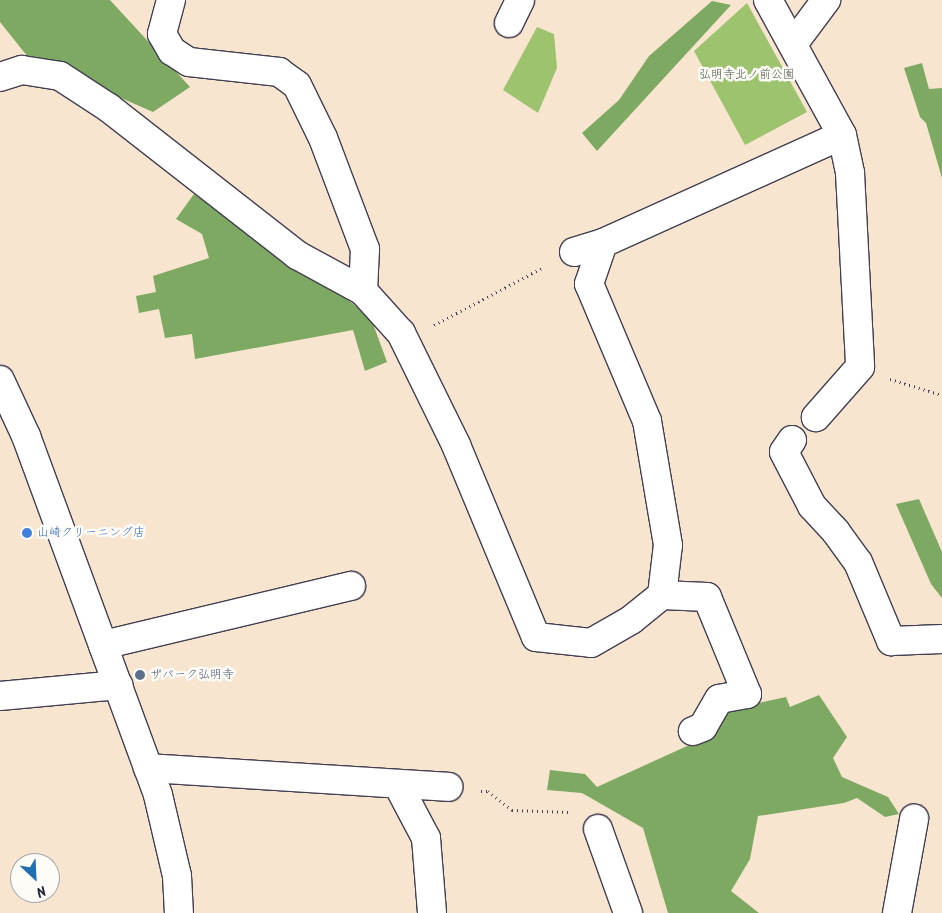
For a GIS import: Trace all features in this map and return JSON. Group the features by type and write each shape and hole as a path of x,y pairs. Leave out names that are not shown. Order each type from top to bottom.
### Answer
{"street":[{"path":"171,0 162,34 172,51 189,62 279,72 297,85 322,138 365,249 363,291"},
{"path":"768,0 794,42 842,135 851,182 870,372 816,417"},
{"path":"794,42 826,0"},
{"path":"0,77 22,70 60,76 109,108 297,255 363,291 412,335 536,637 591,642 631,620 662,594 668,544 647,421 589,284 603,243"},
{"path":"574,252 603,243 842,135"},
{"path":"0,380 26,436 158,795 177,876 179,913"},
{"path":"792,440 784,452 812,506 836,532 858,562 891,641 942,639"},
{"path":"103,645 351,586"},
{"path":"662,594 707,598 747,694 719,699 703,727 694,730"},
{"path":"0,696 118,685"},
{"path":"148,768 448,788"},
{"path":"398,784 426,838 432,913"},
{"path":"897,913 914,819"},
{"path":"598,829 628,913"}],"path":[{"path":"412,335 574,252"},
{"path":"870,372 942,395"},
{"path":"448,788 488,791 512,810 567,810 598,829"}],"green space":[{"path":"0,0 110,0 190,87 153,112 28,57 0,22"},
{"path":"712,1 731,5 597,151 582,133 619,100 649,56"},
{"name":"弘明寺北ノ前公園","path":"747,3 807,112 745,145 694,51"},
{"path":"537,27 554,34 557,68 538,113 503,90"},
{"path":"922,63 929,89 942,88 942,178 926,123 920,117 904,68"},
{"path":"194,194 352,303 372,321 387,362 365,371 353,330 195,359 192,334 165,338 159,309 139,313 136,296 156,292 153,276 209,258 202,234 176,219"},
{"path":"919,499 942,552 942,598 931,584 896,504"},
{"path":"819,695 847,737 833,758 842,777 888,797 899,814 885,817 857,798 844,803 758,816 750,859 731,891 759,913 668,913 643,828 582,793 547,790 550,770 585,774 597,787 709,736 727,710 786,697 790,707"}],"place":[{"name":"山崎クリーニング店","path":"27,533"},
{"name":"ザパーク弘明寺","path":"140,675"}]}
